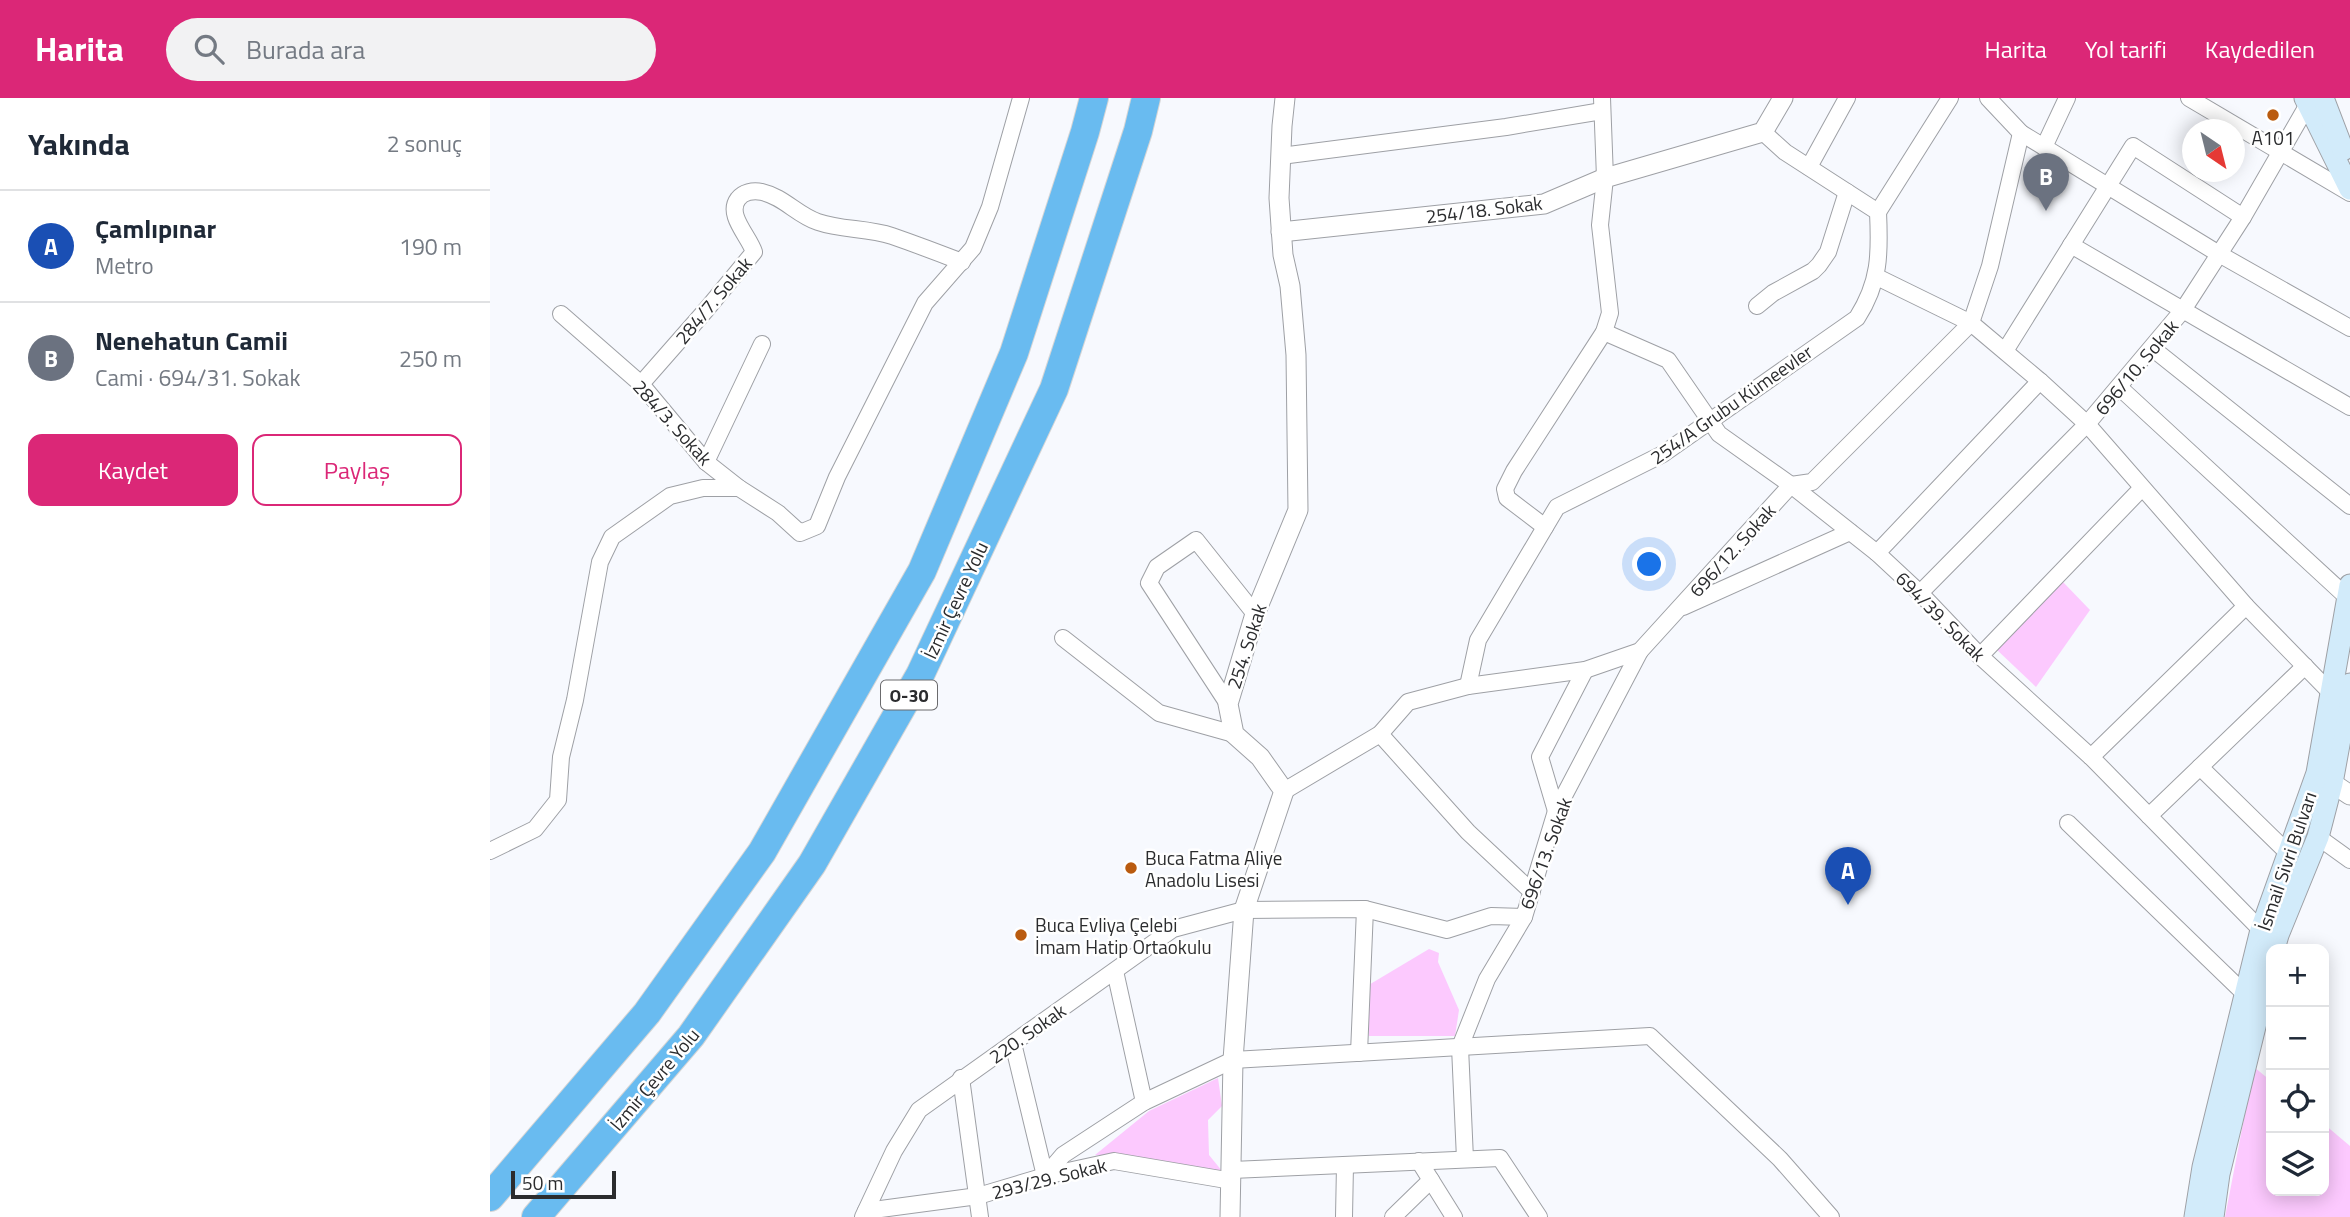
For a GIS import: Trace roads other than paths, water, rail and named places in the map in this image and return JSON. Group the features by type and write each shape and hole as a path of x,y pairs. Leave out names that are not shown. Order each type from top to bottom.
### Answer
{"highway":[{"name":"O-30","path":"490,1196 647,1013 762,852 922,571 1014,353 1094,98"},
{"name":"İzmir Çevre Yolu","path":"536,1217 698,1025 812,864 920,676 1054,389 1138,131 1146,98"}],"main road":[{"path":"2312,101 2349,161"},
{"path":"2312,101 2350,191"},
{"name":"İsmail Sivri Bulvarı","path":"2275,944 2318,837 2341,789 2340,688 2349,592"},
{"name":"İsmail Sivri Bulvarı","path":"2213,1217 2254,996 2261,930 2317,773 2340,688"},
{"name":"İsmail Sivri Bulvarı","path":"2195,1217 2203,1167 2254,996 2266,971"}],"street":[{"path":"962,262 973,248 990,207 1021,98"},
{"name":"254. Sokak","path":"1234,734 1228,704 1255,614 1298,510 1296,355 1290,286 1281,232 1281,156 1285,98"},
{"path":"1783,98 1763,132 1785,152 1878,212 1950,98"},
{"path":"1809,167 1847,98"},
{"path":"1989,98 2021,133 2219,254 2350,328"},
{"path":"2044,147 2067,98"},
{"path":"2189,98 2350,191"},
{"name":"696/10. Sokak","path":"1920,593 2087,425 2183,310 2243,217 2312,101"},
{"path":"1281,156 1506,127 1602,104 1605,178 1600,225 1610,313 1604,332 1505,489 1507,498 1545,527"},
{"name":"254/18. Sokak","path":"1281,232 1544,204 1605,178 1763,132"},
{"name":"696/12. Sokak","path":"1284,791 1380,734 1408,702 1468,685 1585,670 1640,651 1791,485 1812,482 1971,323 1990,266 2021,133"},
{"path":"2005,351 2133,146 2243,217"},
{"name":"284/7. Sokak","path":"641,384 754,252 751,241 735,217 734,206 739,197 748,192 759,191 783,199 818,222 891,236 962,262"},
{"path":"1757,306 1773,292 1813,271 1819,265 1828,252 1847,192"},
{"name":"254/A Grubu Kümeevler","path":"1468,685 1478,640 1557,507 1663,454 1857,318 1868,301 1877,276 1880,242 1878,212"},
{"path":"2071,245 2350,407"},
{"name":"284/3. Sokak","path":"561,314 641,384 706,462 739,488 778,513 800,533 817,526 838,477 925,303 947,275 962,262"},
{"path":"1877,276 1971,323 2040,381 2087,425 2246,606 2305,666 2340,688"},
{"name":"694/39. Sokak","path":"1604,332 1668,360 1719,434 1791,485 1877,552 1980,656 2091,757 2261,930"},
{"path":"706,462 762,344"},
{"path":"2152,348 2350,506"},
{"path":"1877,552 2040,381"},
{"path":"2119,387 2349,592"},
{"path":"490,851 535,829 558,800 561,757 575,700 600,562 612,537 670,496 704,488 739,488"},
{"path":"1980,656 2141,489"},
{"path":"1678,609 1850,532"},
{"path":"1228,704 1149,583 1157,567 1196,540 1255,614"},
{"path":"2091,757 2246,606"},
{"path":"1063,638 1159,713 1234,734 1261,757 1284,791 1244,910 1233,1060 1230,1217"},
{"name":"696/13. Sokak","path":"1244,910 1365,909 1447,930 1491,916 1524,916 1556,811 1640,651"},
{"path":"2149,816 2305,666"},
{"path":"1556,811 1540,757 1585,670"},
{"path":"1380,734 1468,832 1532,892"},
{"path":"2200,767 2288,853"},
{"path":"2068,823 2254,996"},
{"path":"2318,837 2350,860"},
{"path":"1359,1053 1365,909"},
{"name":"220. Sokak","path":"864,1214 894,1151 919,1110 1173,929 1244,910"},
{"path":"1465,1159 1460,1047 1487,979 1524,916"},
{"path":"1115,971 1144,1102"},
{"path":"1045,1176 1063,1155 1144,1102 1233,1060 1650,1036 1780,1160 1830,1217"},
{"path":"1013,1043 1045,1176"},
{"path":"961,1078 980,1217"},
{"name":"293/29. Sokak","path":"864,1214 978,1196 1045,1176 1114,1161 1232,1176 1345,1165 1500,1158 1539,1217"},
{"path":"1419,1161 1454,1217"},
{"path":"1344,1217 1345,1165"},
{"path":"1393,1217 1431,1180"}],"place":[{"name":"A101","path":"2273,115"},
{"name":"Nenehatun Camii","path":"2046,211"},
{"name":"Buca Fatma Aliye Anadolu Lisesi","path":"1131,868"},
{"name":"Çamlıpınar","path":"1848,905"},
{"name":"Buca Evliya Çelebi İmam Hatip Ortaokulu","path":"1021,935"}]}
